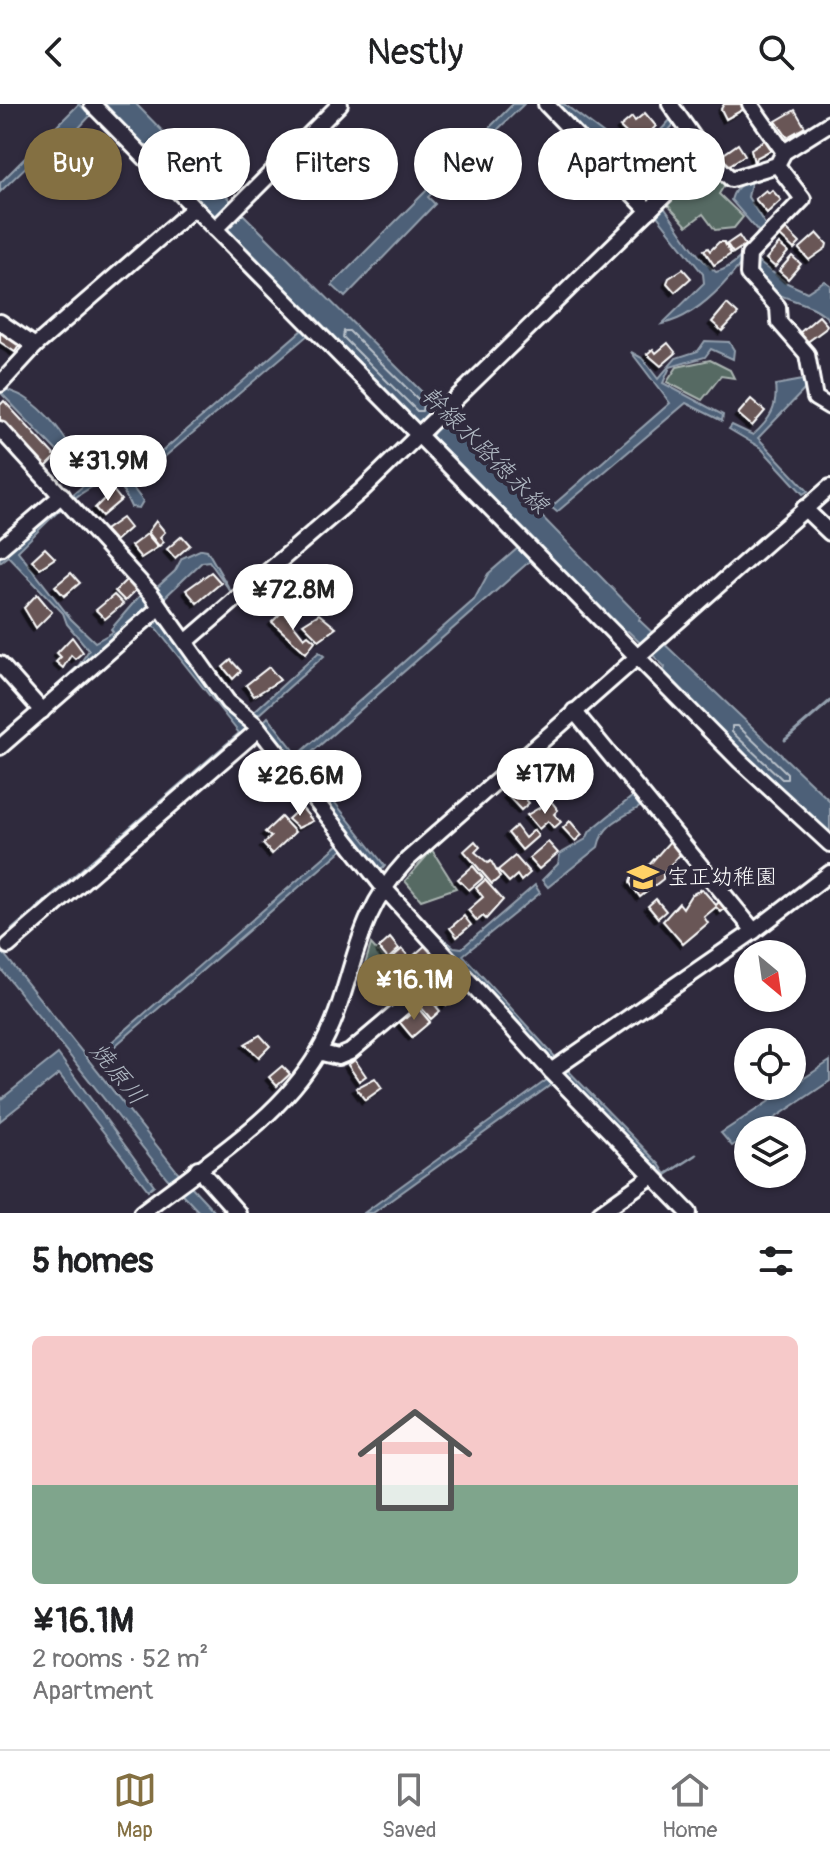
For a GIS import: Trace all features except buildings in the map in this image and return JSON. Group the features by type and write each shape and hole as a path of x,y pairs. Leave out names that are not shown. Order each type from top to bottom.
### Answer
{"street":[{"path":"92,104 740,761 830,844"},
{"path":"215,229 340,104"},
{"path":"546,104 655,205"},
{"path":"670,104 687,128"},
{"path":"750,104 803,199 749,255 748,274 778,307 779,322 807,354 815,398 830,407"},
{"path":"725,173 731,179 780,158 830,123"},
{"path":"186,642 361,491 660,200"},
{"path":"0,384 35,346 194,208"},
{"path":"0,322 35,346"},
{"path":"0,429 186,642 228,702 253,723 384,888 453,965 557,1067 652,1176 689,1213"},
{"path":"141,1213 278,1106 318,1052 330,1028 362,927 384,888 428,839 830,487"},
{"path":"0,548 66,501"},
{"path":"804,508 830,533"},
{"path":"0,747 153,606"},
{"path":"0,664 42,711"},
{"path":"574,711 754,931"},
{"path":"8,946 253,723"},
{"path":"557,1067 754,931 830,873"},
{"path":"318,1052 338,1057 350,1052 453,965"},
{"path":"195,1171 238,1213"},
{"path":"600,1213 652,1176"}],"green space":[{"path":"725,200 743,217 734,228 715,230 703,214 687,226 664,201"},
{"path":"710,360 730,370 734,378 721,376 702,400 667,382 677,367"},
{"path":"432,850 456,888 421,900 405,881"},
{"path":"371,944 410,987 394,1000 364,968"}],"water":[{"path":"79,104 91,115 79,128 55,128"},
{"path":"103,104 136,104 160,128 138,128 138,139"},
{"path":"513,104 524,104 499,128 489,128"},
{"path":"554,104 564,104 596,128 578,128"},
{"path":"671,119 675,123 671,128 663,128"},
{"path":"24,159 24,169 0,192 0,183"},
{"path":"768,173 770,176 751,183 748,197 766,226 747,256 708,299 678,319 662,324 704,283 703,274 655,213 650,200 659,200 691,247 707,264 716,272 723,270 742,256 758,231 731,200 733,194 745,182"},
{"path":"198,200 230,200 232,202 228,206 241,212 435,405 431,411 443,422 447,419 640,617 639,620 830,801 830,833 747,759 664,671 665,667 628,631 625,633 432,436 435,431 422,420 418,424 225,228 230,224 219,214 215,217"},
{"path":"417,200 431,200 435,204 345,297 332,285"},
{"path":"753,258 787,283 807,292 824,281 830,285 830,321 820,312 765,285 757,274"},
{"path":"303,329 308,335 135,482 133,488 143,501 139,508 131,507 121,486 110,480 97,484 61,509 18,551 71,619 95,642 113,632 111,629 142,593 154,590 175,571 182,558 202,549 207,550 233,595 209,561 202,562 164,598 153,601 145,611 159,618 182,650 249,716 319,652 324,656 248,724 249,730 13,934 11,930 239,733 144,613 115,634 43,704 39,702 79,665 89,650 67,624 63,613 8,556 0,562 0,554 83,486 76,471 0,392 0,386 32,402 48,417 63,435 74,462 91,476 100,469 135,475"},
{"path":"705,341 729,342 734,350 733,359 711,349 705,357 670,367 663,383 723,415 722,421 686,403 557,512 551,507 670,403 631,352 642,358 658,379 676,358 698,351"},
{"path":"802,380 806,388 758,438 808,491 803,494 761,448 729,429 732,425 753,435 772,413 775,385"},
{"path":"518,548 530,561 302,761 385,866 380,872 262,723 268,717 298,755 474,600 488,574"},
{"path":"633,796 640,807 614,822 600,839 598,847 548,887 542,880 558,864 560,854 586,839 590,831"},
{"path":"339,844 343,849 109,1051 106,1047"},
{"path":"535,885 540,893 463,955 557,1059 659,1164 665,1173 662,1175 559,1073 432,934 435,932 454,947 462,948"},
{"path":"0,949 177,1171 216,1213 200,1213 167,1178 0,968"},
{"path":"58,1054 154,1185 148,1190 59,1074 0,1121 0,1100"},
{"path":"830,1061 830,1081 806,1097 806,1077"},
{"path":"548,1079 552,1084 373,1213 364,1213"},
{"path":"771,1100 802,1100 778,1116 747,1116"},
{"path":"734,1124 734,1145 732,1146 721,1133"}],"waterway":[{"path":"821,513 830,523"},
{"path":"785,740 830,701"},
{"path":"662,1177 696,1155"},
{"path":"612,1213 627,1203"}],"place":[{"name":"宝正幼稚園","path":"643,877"}],"water label":[{"name":"幹線水路徳永線","path":"485,450"},
{"name":"焼原川","path":"118,1074"}]}
